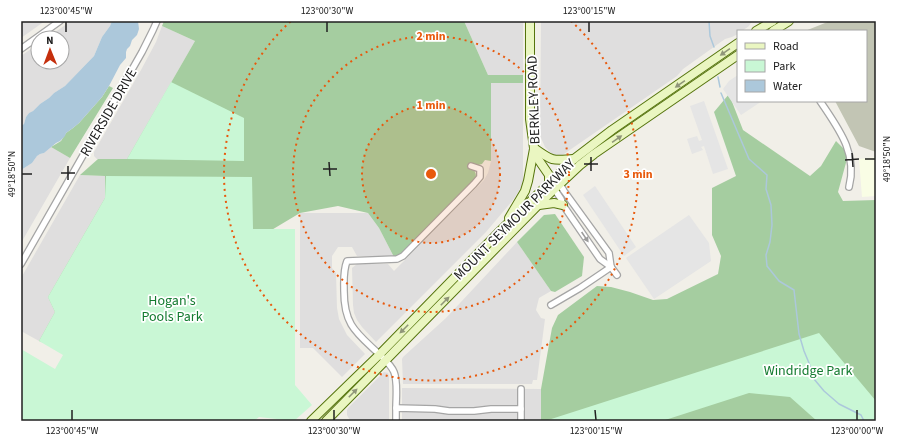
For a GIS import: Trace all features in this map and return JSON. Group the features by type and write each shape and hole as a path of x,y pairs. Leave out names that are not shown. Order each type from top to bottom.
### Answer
{"main road":[{"name":"BERKLEY ROAD","path":"530,21 530,119 534,148 536,156 554,181"},
{"path":"759,30 789,21"},
{"name":"MOUNT SEYMOUR PARKWAY","path":"311,421 500,231 554,181 574,159 612,130 737,44"},
{"name":"MOUNT SEYMOUR PARKWAY","path":"326,421 539,205 554,181 580,165 737,56"},
{"path":"500,231 525,191 534,148 551,159 574,159"},
{"path":"539,205 554,203 563,205"}],"street":[{"path":"21,48 60,21"},
{"name":"RIVERSIDE DRIVE","path":"21,264 142,52 157,21"},
{"path":"821,102 843,137 851,156 851,178 849,187"},
{"path":"396,421 396,382 394,373 386,361 354,330 350,323 344,301 344,267 347,261 390,260 403,256 480,177 480,169 471,166"},
{"name":"BERKLEY ROAD","path":"554,181 563,205 600,258 617,274"},
{"name":"BERKLEY ROAD","path":"554,181 609,253 611,267"},
{"path":"551,305 611,267"},
{"path":"521,390 521,421"},
{"path":"396,408 435,409 449,411 522,409"}],"shaded area":[{"path":"21,21 45,21 30,30 30,32 21,38"},
{"path":"71,21 112,21 102,37 94,56 65,86 29,113 24,124 21,126 21,56 30,50 30,70 70,70 70,30 58,30"},
{"path":"464,21 523,21 523,75 488,75"},
{"path":"541,21 752,21 749,26 743,30 737,30 737,34 725,39 683,69 677,76 561,156 554,156 545,147 540,133"},
{"path":"830,21 876,21 876,152 859,146 836,102 867,102 867,30 808,30"},
{"path":"162,26 195,41 127,159 97,159 94,156 94,152 141,70 156,42"},
{"path":"737,76 737,102 760,102 741,115 723,89 729,81"},
{"path":"491,83 523,83 523,183 513,200 486,232 376,342 362,327 354,313 352,268 357,264 388,264 394,271 484,180 488,173 491,161"},
{"path":"704,101 728,169 713,174 704,146 701,147 703,150 692,154 687,139 697,136 699,141 702,140 690,106"},
{"path":"51,147 70,158 21,243 21,170 32,163 37,156 44,153"},
{"path":"876,157 876,196 862,197 859,159"},
{"path":"80,175 106,176 105,198 48,297 55,312 39,341 21,331 21,278"},
{"path":"595,186 636,247 624,256 583,195"},
{"path":"300,213 368,213 379,228 394,257 357,256 352,247 338,247 332,256 332,268 336,273 337,308 339,319 347,335 365,354 342,377 313,348 300,348"},
{"path":"689,215 709,243 711,261 654,299 626,258"},
{"path":"517,242 551,291 539,298 536,310 541,318 545,319 537,380 533,380 532,384 403,384 403,357 446,318"},
{"path":"384,372 388,373 389,376 389,420 350,420 347,415 348,408"},
{"path":"402,388 541,389 541,421 402,421"}],"green space":[{"path":"164,21 464,21 488,75 523,75 523,83 491,83 491,161 485,160 482,164 474,166 473,169 476,176 469,186 405,251 398,256 394,257 379,228 368,213 338,206 300,213 67,352 39,341 55,312 48,297 105,198 105,176 80,175 98,159 127,159 195,41 162,26"},
{"path":"171,82 244,118 244,161 127,159"},
{"path":"109,86 113,88 70,158 51,147 61,141 66,133 79,123 102,97"},
{"path":"729,94 743,130 810,176 821,166 836,141 845,150 847,159 838,192 843,201 876,200 876,421 541,421 541,389 552,328 558,315 597,286 611,287 653,300 667,299 718,274 721,256 712,235 712,188 736,176 714,112"},
{"name":"Hogan's Pools Park","path":"106,176 252,177 253,229 295,229 295,385 312,405 294,421 259,417 254,421 21,421 21,349 55,369 63,355 39,341 55,312 48,297 105,198"},
{"path":"555,214 584,257 582,276 555,292 551,291 517,242 544,215"},
{"name":"Windridge Park","path":"819,333 876,401 876,421 817,421 790,397 749,393 662,421 545,421"}],"water":[{"path":"112,21 138,21 139,29 137,35 127,49 126,58 120,65 109,86 102,97 79,123 66,133 60,141 44,153 37,156 32,163 21,170 21,126 24,124 26,117 40,104 65,86 94,56 102,37"}],"waterway":[{"path":"709,21 710,36 714,47"},
{"path":"718,77 720,87"},
{"path":"721,93 749,159 767,175 766,189 771,205 772,225 770,242 766,255 767,266 779,281 794,290 799,334 814,379 824,391 839,404 861,415 864,421"}]}
